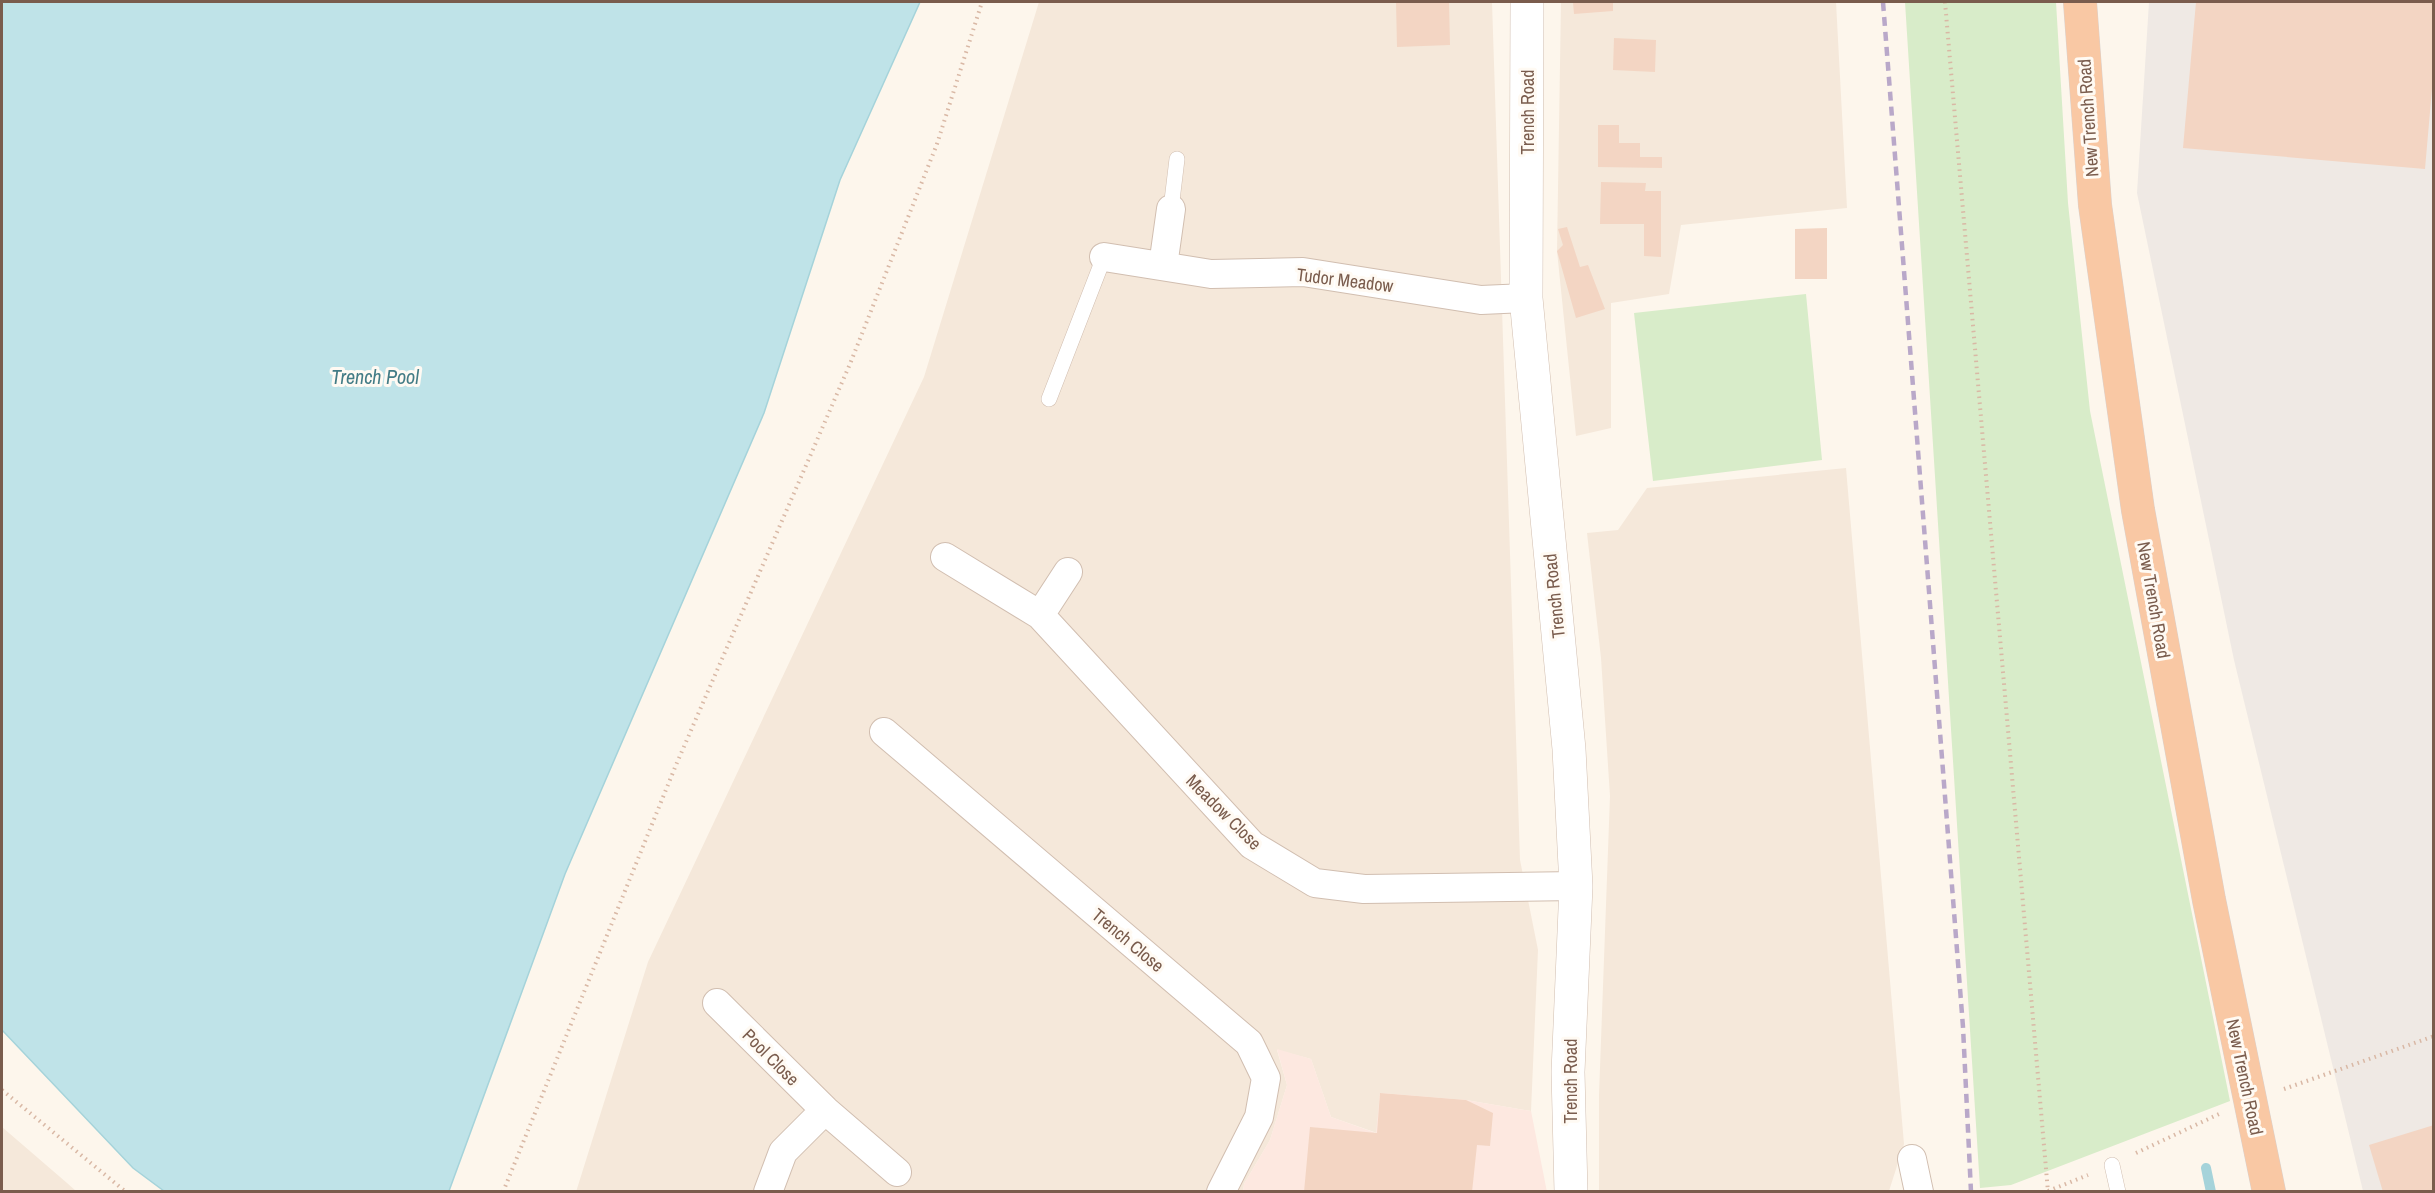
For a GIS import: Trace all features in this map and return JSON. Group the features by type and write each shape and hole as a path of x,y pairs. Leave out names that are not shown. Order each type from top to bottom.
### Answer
{"highway":[{"name":"New Trench Road","path":"2080,2 2095,205 2138,510 2209,900 2249,1101 2270,1191"}],"street":[{"name":"Trench Road","path":"1527,2 1526,298 1569,749 1576,886 1568,1072 1571,1191"},
{"path":"1162,266 1172,209"},
{"name":"Tudor Meadow","path":"1104,257 1212,274 1304,272 1482,300 1526,298"},
{"name":"Meadow Close","path":"945,557 1040,615 1252,845 1315,883 1364,888 1576,886"},
{"path":"1040,615 1068,572"},
{"name":"Trench Close","path":"884,732 1249,1043 1266,1078 1259,1117 1221,1191"},
{"name":"Pool Close","path":"717,1003 825,1110 897,1172"},
{"path":"768,1191 783,1152 825,1110"},
{"path":"1912,1159 1919,1191"}],"lane":[{"path":"1172,209 1177,159"},
{"path":"1049,399 1104,257"},
{"path":"2112,1165 2118,1191"}],"path":[{"path":"503,1191 676,765 850,364 938,144 982,2"},
{"path":"1945,2 2048,1191 2112,1165 2249,1101 2433,1036"},
{"path":"2,1090 126,1191"}],"shaded area":[{"path":"1039,2 1492,2 1520,860 1538,950 1531,1111 1466,1100 1380,1093 1377,1133 1331,1117 1311,1059 1277,1050 1287,1085 1270,1140 1244,1184 1243,1191 576,1192 648,962 924,377"},
{"path":"1561,2 1836,2 1847,208 1681,225 1669,294 1611,303 1611,428 1576,436 1557,251"},
{"path":"2149,2 2433,2 2433,1191 2363,1191 2234,660 2137,193"},
{"path":"1846,468 1904,1144 1889,1191 1599,1191 1599,1095 1610,796 1601,658 1587,533 1618,530 1647,488"},
{"path":"1277,1049 1311,1059 1331,1117 1376,1133 1380,1093 1466,1100 1531,1111 1547,1192 1243,1192 1244,1184 1270,1140 1287,1085"},
{"path":"2,1127 67,1183 76,1191 2,1191"}],"green space":[{"path":"1905,2 2056,2 2068,203 2090,411 2230,1101 2011,1185 1980,1188"},
{"path":"1806,294 1822,460 1653,481 1634,313"}],"water":[{"name":"Trench Pool","path":"2,2 920,2 840,180 764,413 565,874 449,1191 164,1191 133,1168 2,1030"}],"building":[{"path":"1396,2 1449,2 1450,45 1397,47"},
{"path":"1573,2 1613,2 1613,11 1574,14"},
{"path":"2196,2 2434,2 2434,66 2425,169 2183,148"},
{"path":"1614,38 1656,40 1655,72 1613,70"},
{"path":"1598,125 1619,125 1619,143 1640,143 1640,157 1662,157 1662,168 1598,167"},
{"path":"1601,182 1646,183 1645,191 1661,191 1661,257 1644,256 1644,224 1600,224"},
{"path":"1567,227 1580,267 1588,265 1605,309 1576,318 1557,251 1563,245 1558,229"},
{"path":"1827,228 1827,279 1795,279 1795,229"},
{"path":"1380,1093 1466,1100 1493,1113 1490,1146 1477,1145 1472,1192 1304,1192 1310,1127 1377,1133"},
{"path":"2434,1125 2434,1192 2383,1192 2369,1145"}],"waterway":[{"path":"2206,1168 2211,1192"}],"railway":[{"path":"1883,2 1963,1027 1971,1192"}]}
